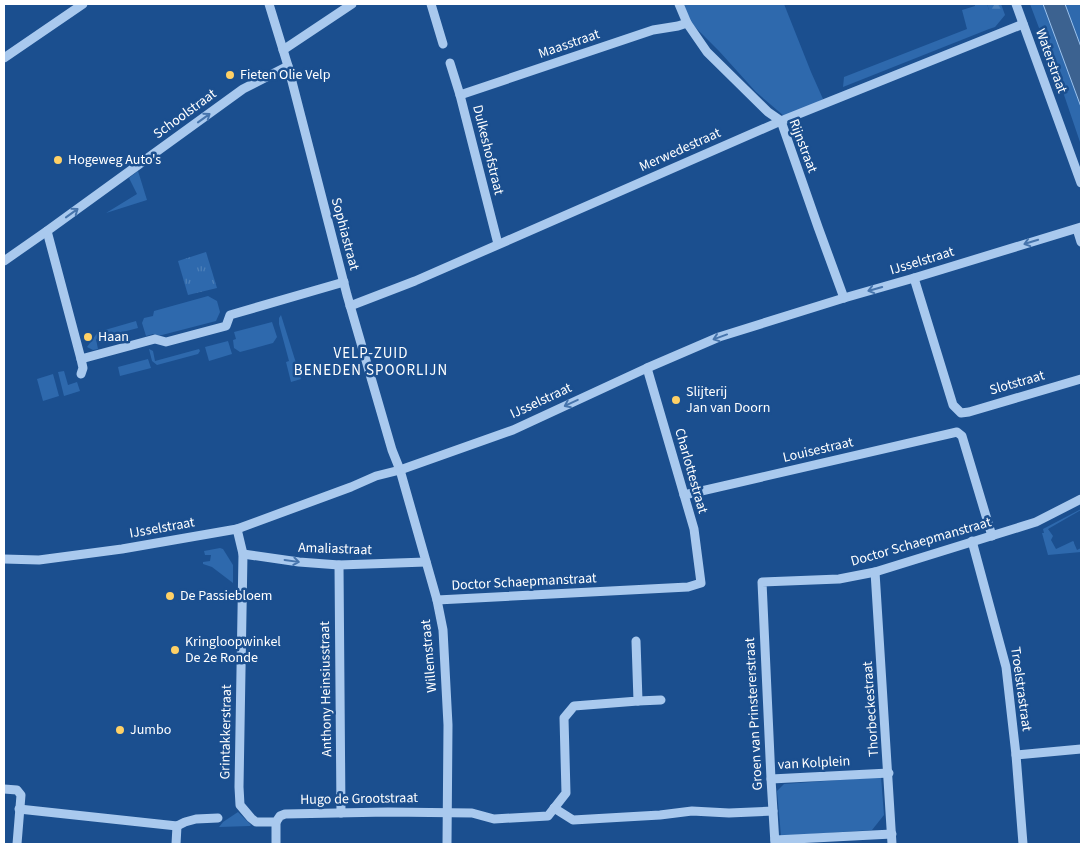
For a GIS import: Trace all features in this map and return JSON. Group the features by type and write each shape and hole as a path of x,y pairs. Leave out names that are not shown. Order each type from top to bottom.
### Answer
{"street":[{"path":"4,58 83,4"},
{"name":"Sophiastraat","path":"269,4 288,66 350,306 392,450 400,470"},
{"path":"283,50 352,4"},
{"path":"431,4 443,44"},
{"name":"Rijnstraat","path":"679,4 687,23 709,53 768,112 781,121 844,298"},
{"name":"Waterstraat","path":"1016,4 1081,184"},
{"name":"Maasstraat","path":"460,95 652,30 687,23"},
{"name":"Merwedestraat","path":"350,306 414,281 781,121 1023,24"},
{"name":"Dulkeshofstraat","path":"450,63 498,244"},
{"name":"Schoolstraat","path":"4,261 243,89 288,66"},
{"path":"1079,228 1081,242"},
{"name":"IJsselstraat","path":"4,559 39,560 122,549 237,529 376,476 400,470 513,430 719,337 1079,228"},
{"path":"47,231 81,359 83,368 81,374"},
{"name":"Slotstraat","path":"914,278 954,405 961,413 1081,379"},
{"path":"81,359 155,339 166,342 226,326 230,315 344,282"},
{"name":"Charlottestraat","path":"647,368 694,529 700,583"},
{"name":"Louisestraat","path":"684,495 957,432 962,436 992,536"},
{"name":"Willemstraat","path":"400,470 437,600 443,630 448,725 447,844"},
{"name":"Doctor Schaepmanstraat","path":"762,582 839,579 875,572 1036,522 1081,498"},
{"name":"Grintakkerstraat","path":"237,529 243,554 239,787 240,805 247,814"},
{"name":"Troelstrastraat","path":"972,541 1006,667 1016,755 1023,844"},
{"name":"Amaliastraat","path":"243,554 299,562 339,565 426,562"},
{"name":"Anthony Heinsiusstraat","path":"339,565 341,813"},
{"name":"Thorbeckestraat","path":"875,572 892,844"},
{"name":"Groen van Prinstererstraat","path":"762,582 775,842"},
{"name":"Doctor Schaepmanstraat","path":"437,600 688,587 700,583"},
{"path":"636,641 638,701"},
{"path":"661,700 574,706 564,718 566,793 554,808 574,820 692,811 729,813 773,811"},
{"path":"1016,755 1081,749"},
{"name":"van Kolplein","path":"771,779 889,773"},
{"path":"4,789 17,790 21,795 17,844"},
{"name":"Hugo de Grootstraat","path":"247,814 256,822 276,822 280,816 285,814 388,812 472,813 494,819 548,816 554,808"},
{"path":"19,809 177,826 196,819 218,818"},
{"path":"276,822 276,844"},
{"path":"176,844 177,826"},
{"path":"775,842 892,834"}],"green space":[{"path":"683,4 784,4 823,99 809,107 784,116 756,92 692,24"},
{"path":"975,4 987,4 989,10 989,29 843,87 844,77 967,29 962,10 975,6"},
{"path":"987,4 1001,4 1005,15 995,27 989,29 989,10"},
{"path":"1030,4 1043,4 1081,107 1081,145 1062,89"},
{"path":"1065,4 1081,4 1081,47"},
{"path":"138,171 147,200 106,213 137,194 129,178"},
{"path":"206,252 217,288 188,295 178,261"},
{"path":"208,296 217,301 220,312 216,321 162,335 157,336 153,334 146,336 142,323 144,318 153,316 154,311"},
{"path":"281,315 301,379 291,382 286,362 289,361 279,324"},
{"path":"136,321 138,328 96,339 98,349 93,350 87,347 98,332"},
{"path":"272,322 277,337 273,343 240,352 234,348 233,340 236,339 234,332"},
{"path":"228,341 232,354 209,361 205,347"},
{"path":"149,349 153,351 155,361 199,349 200,351 198,354 157,365 152,361"},
{"path":"148,359 151,368 120,376 118,367"},
{"path":"64,371 68,385 77,382 80,391 64,396 58,372"},
{"path":"53,374 59,396 43,401 37,379"},
{"path":"1081,509 1048,529 1053,536 1051,540 1056,549 1073,541 1077,550 1081,548 1081,552 1048,555 1042,533 1044,533 1043,529"},
{"path":"223,549 233,565 233,583 212,567 203,564 203,562 210,561 211,555 205,555 204,551"},
{"path":"881,777 884,815 872,830 781,836 777,791 784,784"},
{"path":"238,812 250,826 219,827 223,822"}],"shaded area":[{"path":"1043,4 1065,4 1081,47 1081,107"}],"place":[{"name":"Fieten Olie Velp","path":"230,75"},
{"name":"Hogeweg Auto's","path":"58,160"},
{"name":"Haan","path":"88,337"},
{"name":"Slijterij Jan van Doorn","path":"676,400"},
{"name":"De Passiebloem","path":"170,596"},
{"name":"Kringloopwinkel De 2e Ronde","path":"175,650"},
{"name":"Jumbo","path":"120,730"}],"district":[{"name":"VELP-ZUID BENEDEN SPOORLIJN","path":"371,362"}]}
